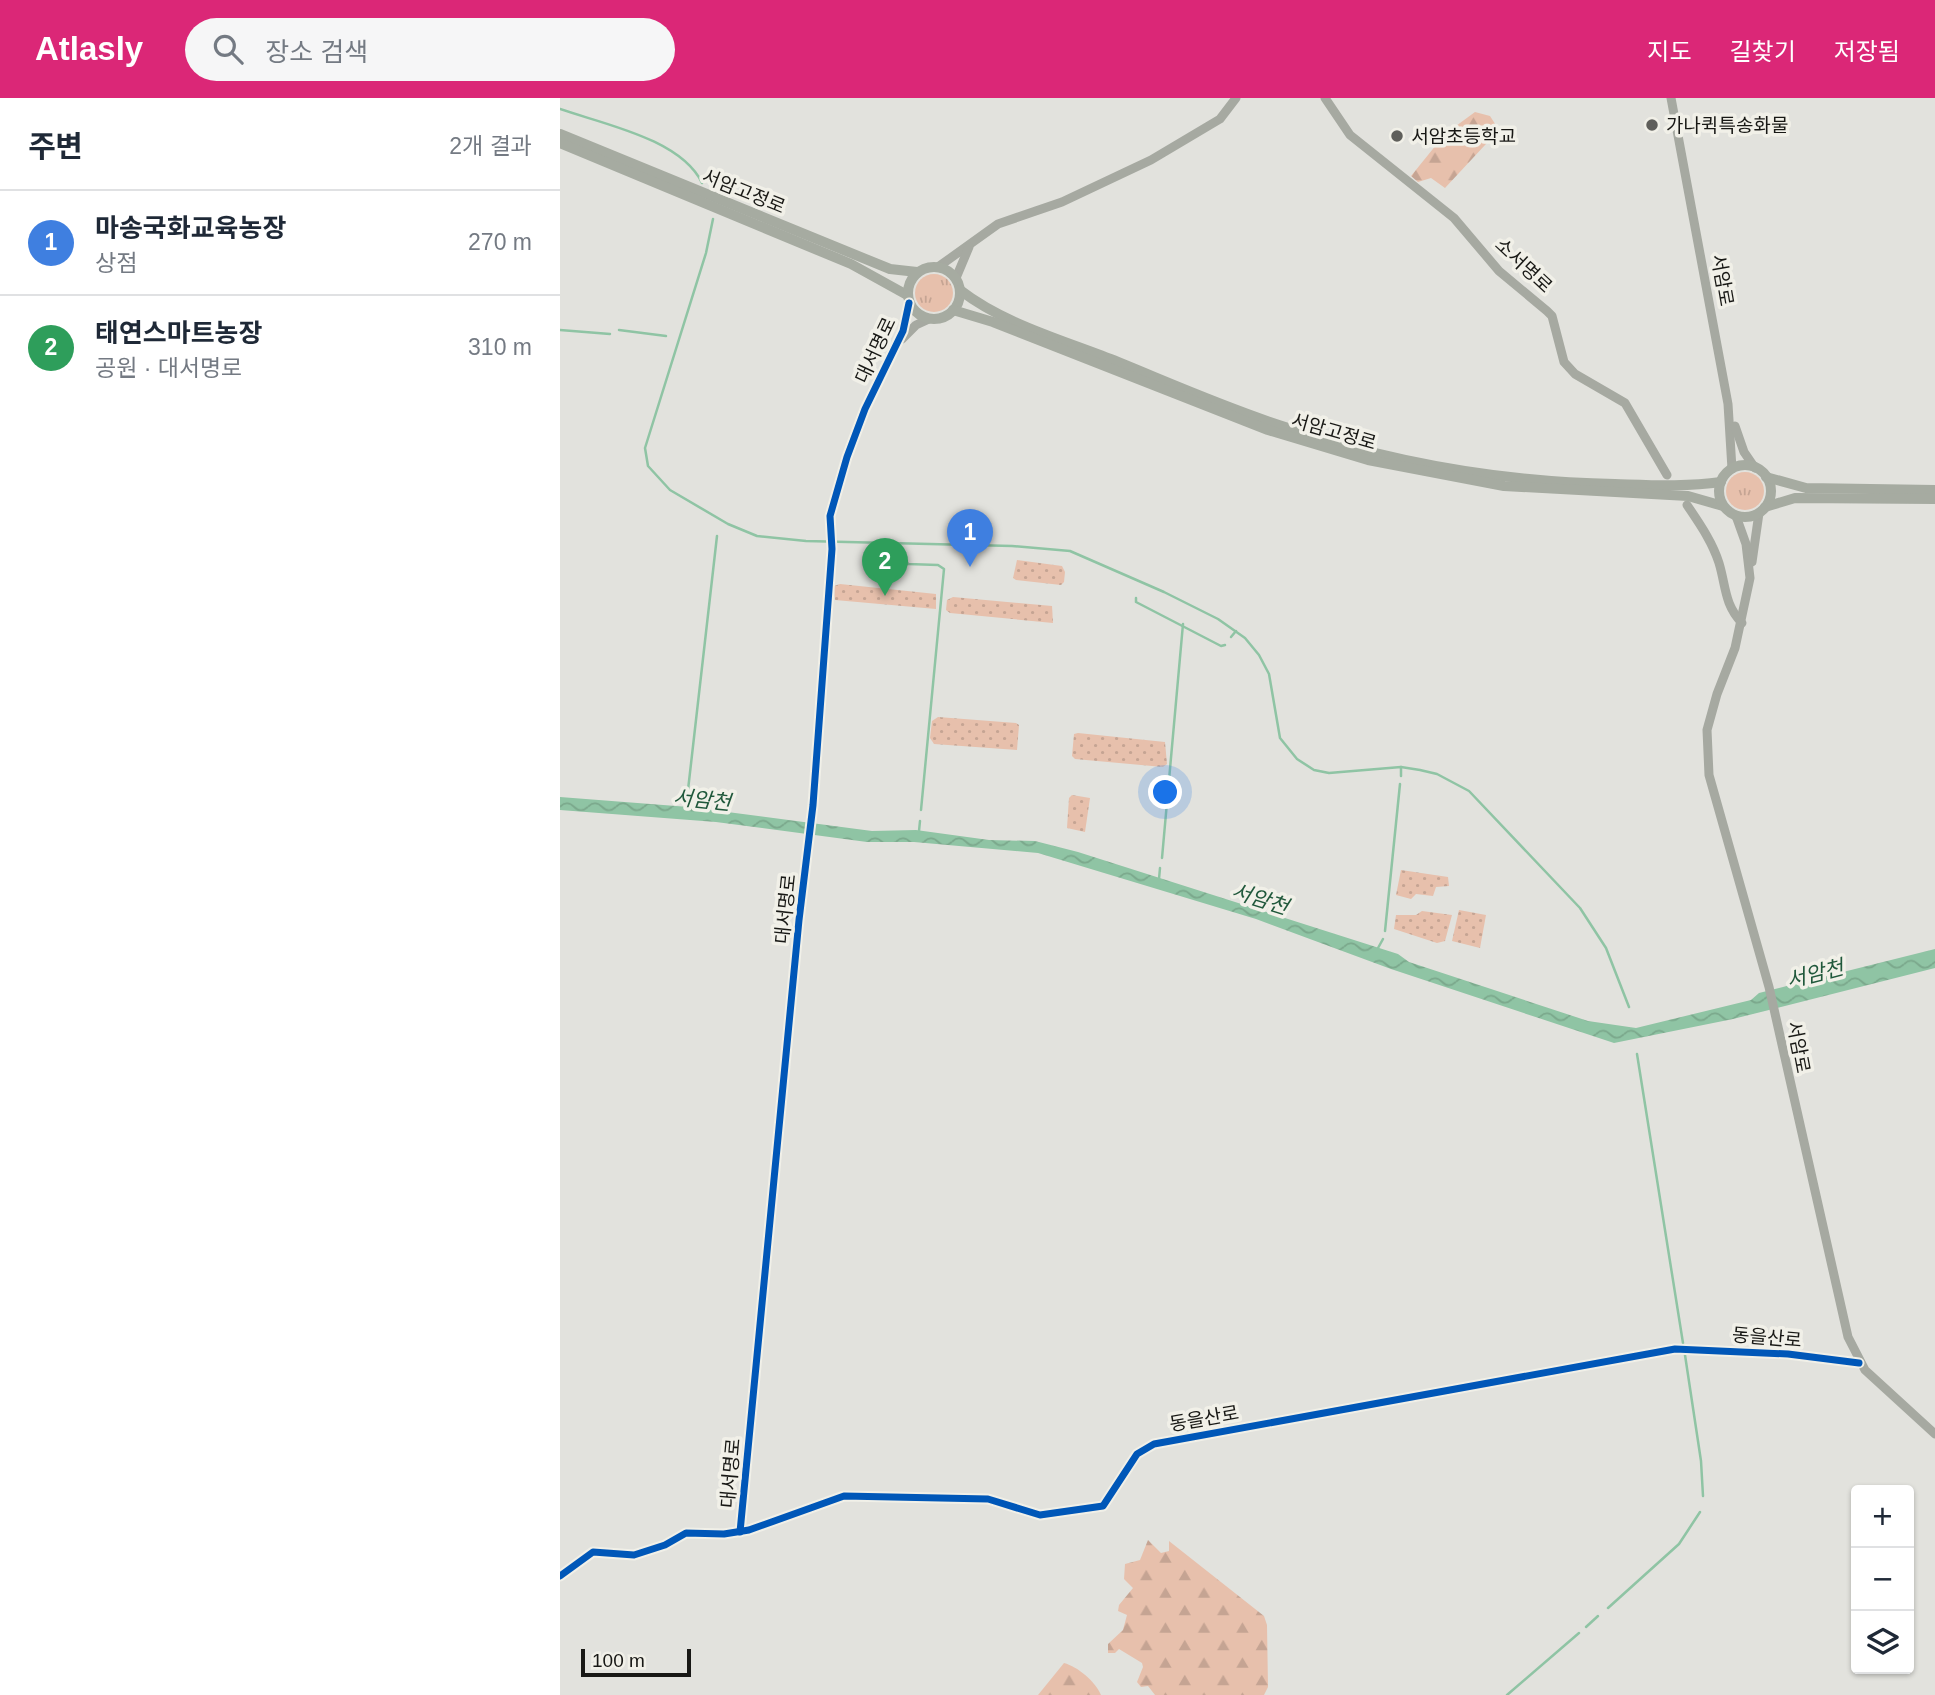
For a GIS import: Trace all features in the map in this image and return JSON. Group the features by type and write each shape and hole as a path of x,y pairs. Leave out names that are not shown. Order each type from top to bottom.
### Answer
{"main road":[{"name":"서암고정로","path":"560,134 890,269 917,272"},
{"name":"서암고정로","path":"560,143 851,264 908,299"},
{"path":"937,267 956,278 960,290 953,310 938,319 929,319 921,316 908,299 911,278 917,272 937,267"},
{"name":"서암고정로","path":"960,290 983,307 1090,351 1250,415 1349,446 1461,470 1540,481 1652,485 1721,482"},
{"name":"서암고정로","path":"953,310 993,322 1268,430 1368,460 1508,486 1688,496 1723,506"},
{"path":"1935,490 1806,488 1766,477 1755,468 1739,466 1732,469 1721,482 1719,491 1723,506 1736,516 1752,516 1795,498 1935,499"},
{"path":"1762,510 1771,492 1766,477"}],"street":[{"path":"937,267 998,224 1062,202 1151,160 1220,120 1236,98"},
{"name":"소서명로","path":"1325,98 1350,135 1454,218 1499,271 1547,310 1552,316 1564,362 1575,374 1625,403 1667,475"},
{"name":"서암로","path":"1671,98 1728,404 1732,469"},
{"path":"956,278 970,246"},
{"name":"대서명로","path":"740,1532 812,810 832,544 831,516 851,445 908,316 908,299"},
{"path":"896,345 916,325 929,319"},
{"path":"1728,404 1744,452 1755,468"},
{"path":"1687,505 1709,539 1719,563 1726,599 1742,623"},
{"path":"1749,578 1762,510"},
{"name":"서암로","path":"1736,516 1746,544 1749,578 1742,623 1710,714 1707,751 1717,807 1769,987 1842,1318 1859,1363 1894,1399 1935,1434"},
{"name":"동을산로","path":"560,1576 593,1552 634,1555 686,1533 740,1532 844,1496 862,1494 988,1499 1040,1515 1103,1506 1113,1495 1137,1454 1163,1442 1675,1349 1698,1347 1859,1363"}],"green space":[{"path":"1475,112 1490,116 1499,130 1445,188 1431,178 1418,182 1411,176 1445,134"},
{"path":"934,274 947,280 953,293 947,306 934,312 921,306 915,293 921,280"},
{"path":"1745,472 1758,478 1764,491 1758,504 1745,510 1732,504 1726,491 1732,478"},
{"path":"1017,560 1062,566 1065,572 1064,582 1061,585 1016,580 1013,578"},
{"path":"840,584 936,594 936,609 835,600 834,586"},
{"path":"953,597 1052,606 1053,623 950,613 946,610 947,600"},
{"path":"938,717 1016,723 1019,725 1017,750 934,744 930,738 932,721"},
{"path":"1074,734 1165,742 1167,764 1163,767 1075,759 1072,756"},
{"path":"1072,795 1090,798 1085,832 1067,828 1069,798"},
{"path":"1401,870 1448,877 1449,886 1436,887 1433,896 1416,894 1411,899 1396,895"},
{"path":"1459,910 1486,915 1480,948 1452,941"},
{"path":"1422,911 1452,915 1445,941 1437,943 1394,929 1396,915 1416,915"},
{"path":"1148,1540 1161,1553 1169,1551 1169,1541 1264,1616 1267,1625 1268,1687 1264,1695 1155,1695 1148,1686 1141,1687 1137,1682 1142,1663 1119,1649 1115,1653 1108,1653 1108,1644 1123,1630 1127,1615 1118,1611 1119,1605 1133,1588 1124,1579 1125,1564 1140,1560"},
{"path":"1064,1663 1086,1675 1101,1695 1038,1695"}],"water":[{"path":"560,797 689,807 872,831 916,830 989,840 1035,841 1078,852 1398,954 1409,962 1588,1021 1636,1028 1751,1000 1759,993 1935,949 1935,968 1733,1019 1614,1043 1391,969 1256,919 1038,853 914,842 867,842 716,822 560,810"}],"waterway":[{"path":"560,109 618,127 659,144 692,168 702,183"},
{"path":"713,219 706,253 645,448 648,466 670,490 728,524 757,536 806,541 1012,546 1070,551 1218,619 1245,638 1259,655 1269,674 1280,738 1297,759 1314,770 1329,773 1401,767 1420,770 1437,774 1469,791 1580,908 1606,948 1629,1007"},
{"path":"560,330 610,334"},
{"path":"619,330 666,336"},
{"name":"서암천","path":"688,790 717,536"},
{"path":"905,559 908,564 938,565 944,569 921,810"},
{"path":"1136,598 1136,602 1221,646 1225,645"},
{"path":"1162,858 1183,624"},
{"path":"1231,637 1236,631"},
{"path":"1401,767 1401,776"},
{"path":"1385,931 1400,784"},
{"name":"서암천","path":"686,810 687,800"},
{"path":"919,831 920,821"},
{"path":"1159,879 1160,868"},
{"path":"1378,948 1383,939"},
{"path":"1637,1054 1683,1343"},
{"path":"1685,1355 1701,1461 1703,1496"},
{"path":"1608,1608 1679,1544 1700,1512"},
{"path":"1586,1627 1598,1616"},
{"path":"1507,1695 1579,1633"}],"cycle path":[{"path":"740,1532 799,920 813,805 832,549 830,516 847,457 865,409 903,331 909,303"},
{"path":"560,1576 593,1552 634,1555 665,1545 686,1533 724,1534 749,1530 844,1496 988,1499 1040,1515 1103,1506 1137,1454 1154,1444 1675,1349 1788,1354 1859,1363"}],"place":[{"name":"가나퀵특송화물","path":"1652,125"},
{"name":"서암초등학교","path":"1397,136"},
{"name":"마송국화교육농장","path":"970,567"},
{"name":"태연스마트농장","path":"885,596"}]}
